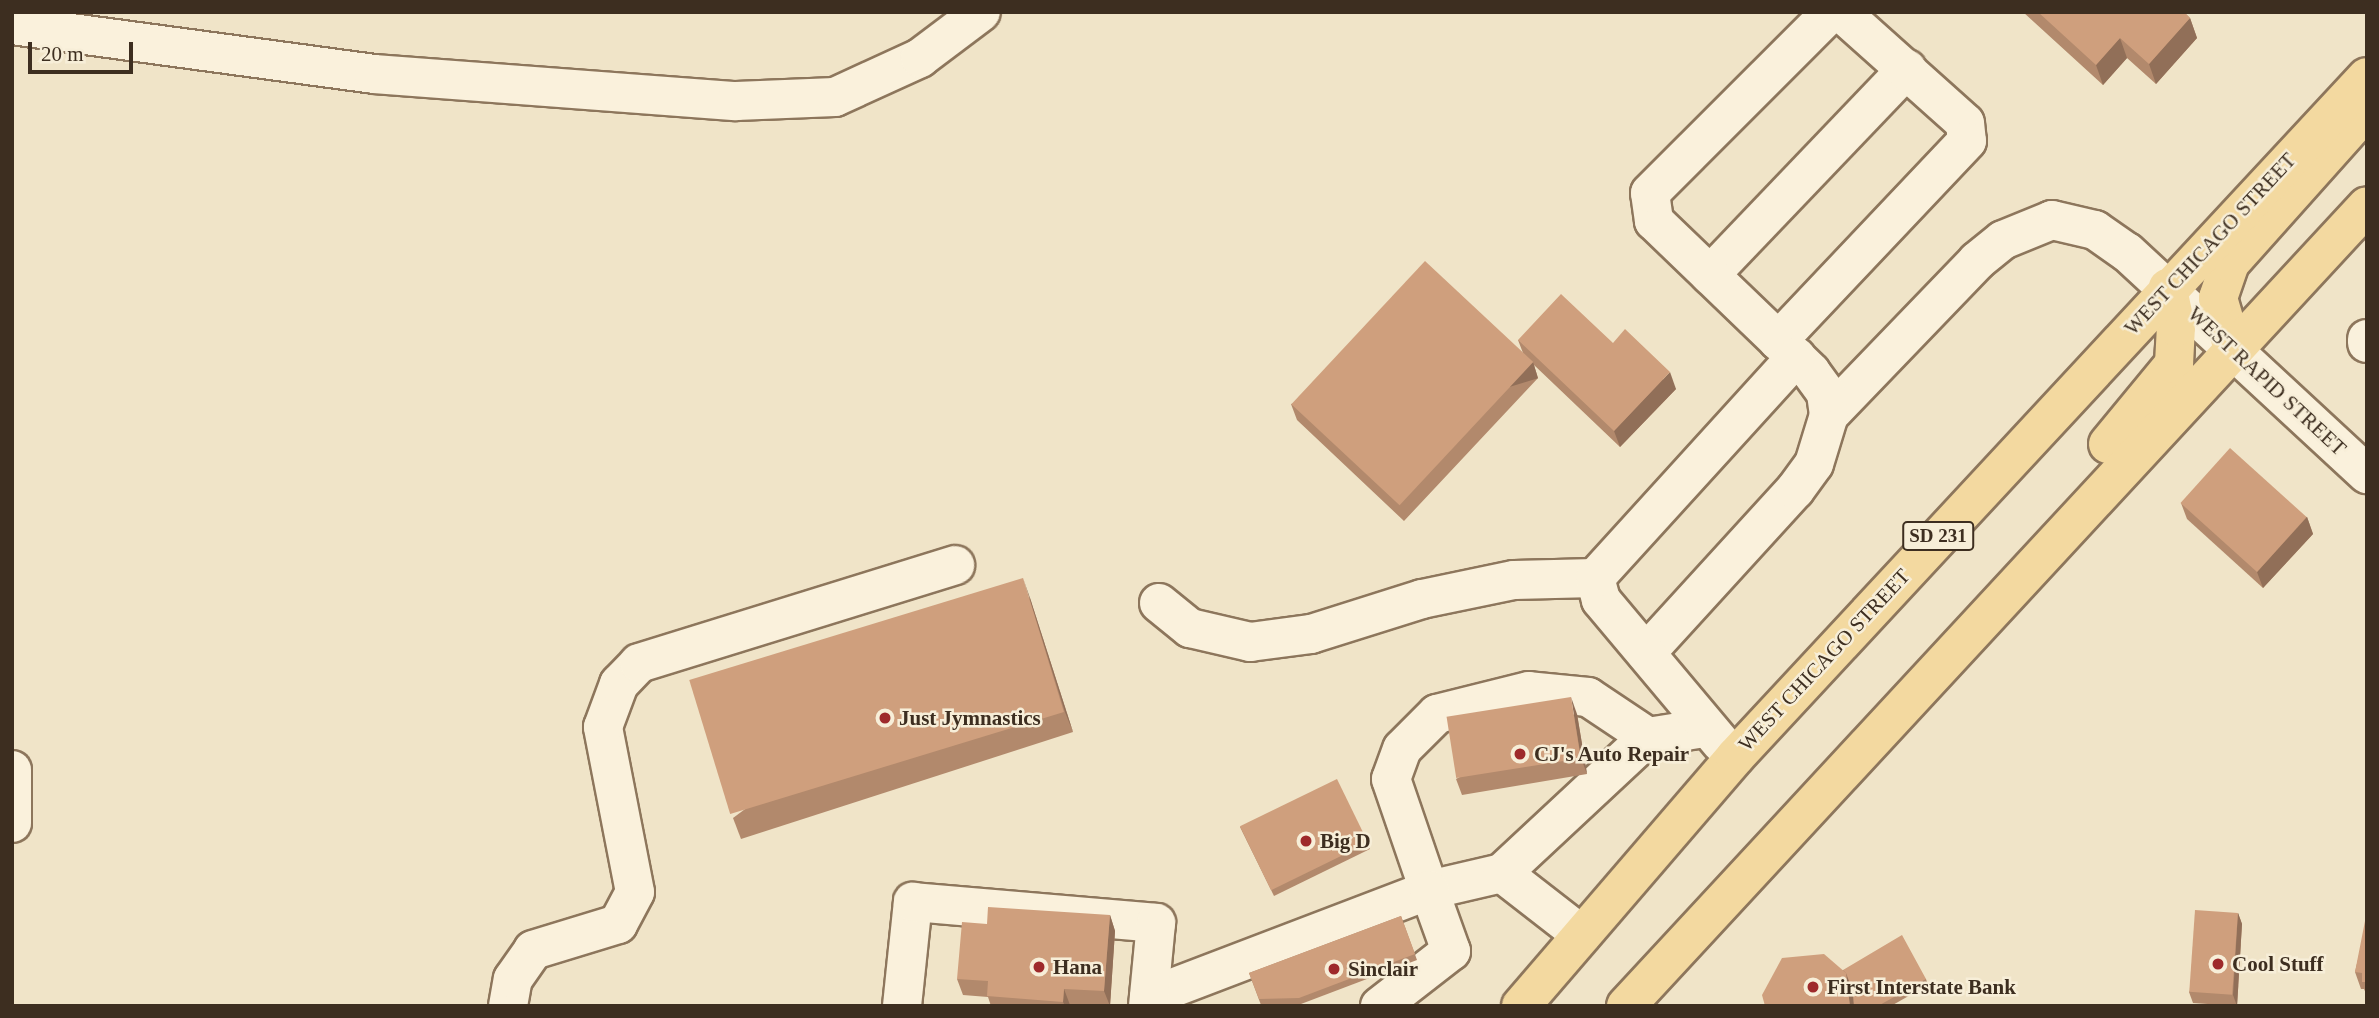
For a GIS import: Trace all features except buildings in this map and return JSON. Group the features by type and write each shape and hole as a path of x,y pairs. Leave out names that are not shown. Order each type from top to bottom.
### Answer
{"main road":[{"name":"WEST CHICAGO STREET","path":"1521,1006 1735,757 2168,288 2367,77"},
{"path":"2233,349 2218,298 2230,263 2367,110"},
{"path":"1636,997 1986,613 2367,206"},
{"path":"1986,613 2060,498 2174,364 2176,327 2168,288"}],"street":[{"path":"12,25 374,74 736,101 835,97 920,58 981,12"},
{"path":"1159,603 1190,628 1250,642 1311,635 1422,599 1514,580 1595,578 1787,349 1967,141 1965,123 1853,19 1829,14 1659,178 1650,193 1654,221 1787,349 1826,393 1829,415 1814,464 1796,491 1646,653"},
{"path":"1710,275 1907,69"},
{"name":"WEST RAPID STREET","path":"1829,415 1977,261 2028,227 2052,220 2095,230 2168,288 2367,474"},
{"path":"509,1006 513,979 533,950 618,925 635,892 603,727 619,684 639,663 955,565"},
{"path":"1595,578 1601,600 1704,728 1735,757"},
{"path":"1380,1006 1451,951 1391,779 1402,749 1437,714 1529,691 1588,697 1648,737"},
{"path":"902,1006 913,902 1156,923 1148,1001 1429,890 1502,873 1648,737 1704,728"},
{"path":"12,770 12,823"},
{"path":"1502,873 1582,935"}],"place":[{"name":"Just Jymnastics","path":"885,718"},
{"name":"CJ's Auto Repair","path":"1520,754"},
{"name":"Big D","path":"1306,841"},
{"name":"Cool Stuff","path":"2218,964"},
{"name":"Hana","path":"1039,967"},
{"name":"Sinclair","path":"1334,969"},
{"name":"First Interstate Bank","path":"1813,987"}]}
